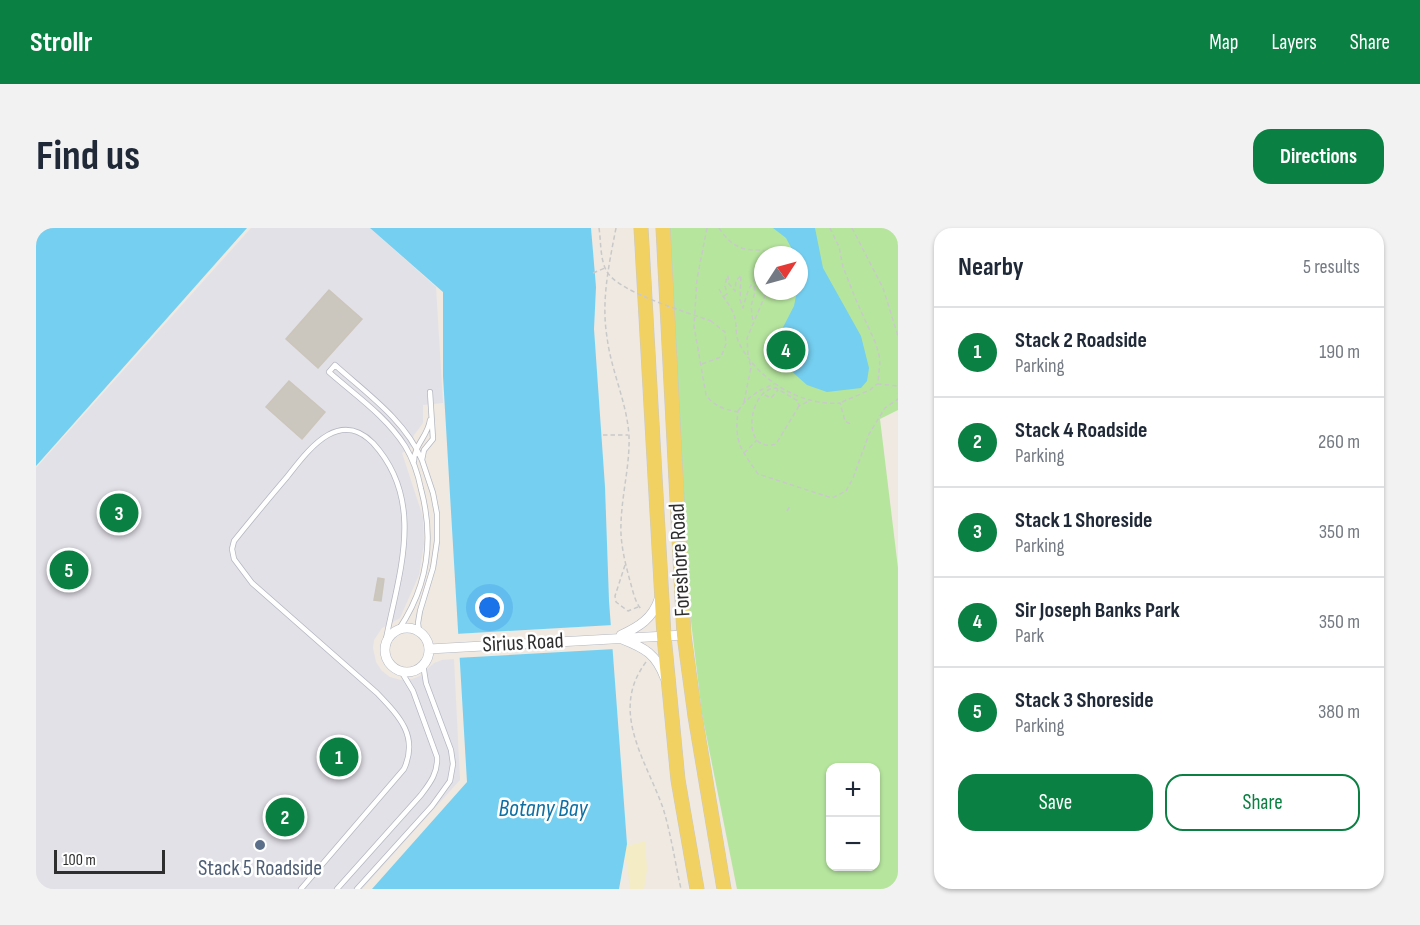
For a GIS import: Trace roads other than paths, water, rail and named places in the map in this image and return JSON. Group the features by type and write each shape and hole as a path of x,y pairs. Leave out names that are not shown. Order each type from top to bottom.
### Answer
{"main road":[{"name":"Foreshore Road","path":"641,228 664,636 678,780 697,889"},
{"name":"Foreshore Road","path":"663,228 684,635 724,889"}],"street":[{"name":"Sirius Road","path":"616,638 630,632 648,619 662,591"},
{"path":"405,628 419,632 427,642 429,649 423,664 413,671 401,671 394,668 386,658 385,644 388,638 399,629 405,628"},
{"name":"Sirius Road","path":"429,649 684,635"},
{"name":"Sirius Road","path":"616,638 648,651 656,658 670,696"}],"lane":[{"path":"399,629 414,605 424,578 429,543 428,512 414,463 405,446 380,416 329,372 334,365 400,425 417,447 433,493 437,513 437,541 433,568 420,611 419,632"},
{"path":"422,460 424,450 434,439 430,392"},
{"path":"414,463 417,447 429,429 431,412"},
{"path":"301,889 404,769 409,757 407,731 393,710 377,693 252,583 234,558 232,549 234,541 301,460 321,440 338,431 354,429 371,441 396,476 404,503 405,542 385,644"},
{"path":"357,889 432,806 450,781 453,764 451,750 426,683 423,664"},
{"path":"337,889 421,795 438,766 438,757 412,691 401,671"}],"water":[{"path":"36,228 247,228 36,466"},
{"name":"Botany Bay","path":"370,228 591,228 596,287 594,329 605,487 609,601 627,844 619,889 372,889 467,782 443,376 443,292"},
{"path":"773,228 815,228 823,268 861,336 869,368 867,381 861,388 827,392 807,385 789,369 778,355 776,341 795,300 808,300 808,246 790,246 786,238"}],"place":[{"name":"Sir Joseph Banks Park","path":"786,350"},
{"name":"Stack 1 Shoreside","path":"119,513"},
{"name":"Stack 3 Shoreside","path":"69,570"},
{"name":"Stack 2 Roadside","path":"339,757"},
{"name":"Stack 4 Roadside","path":"285,817"},
{"name":"Stack 5 Roadside","path":"260,845"}]}
